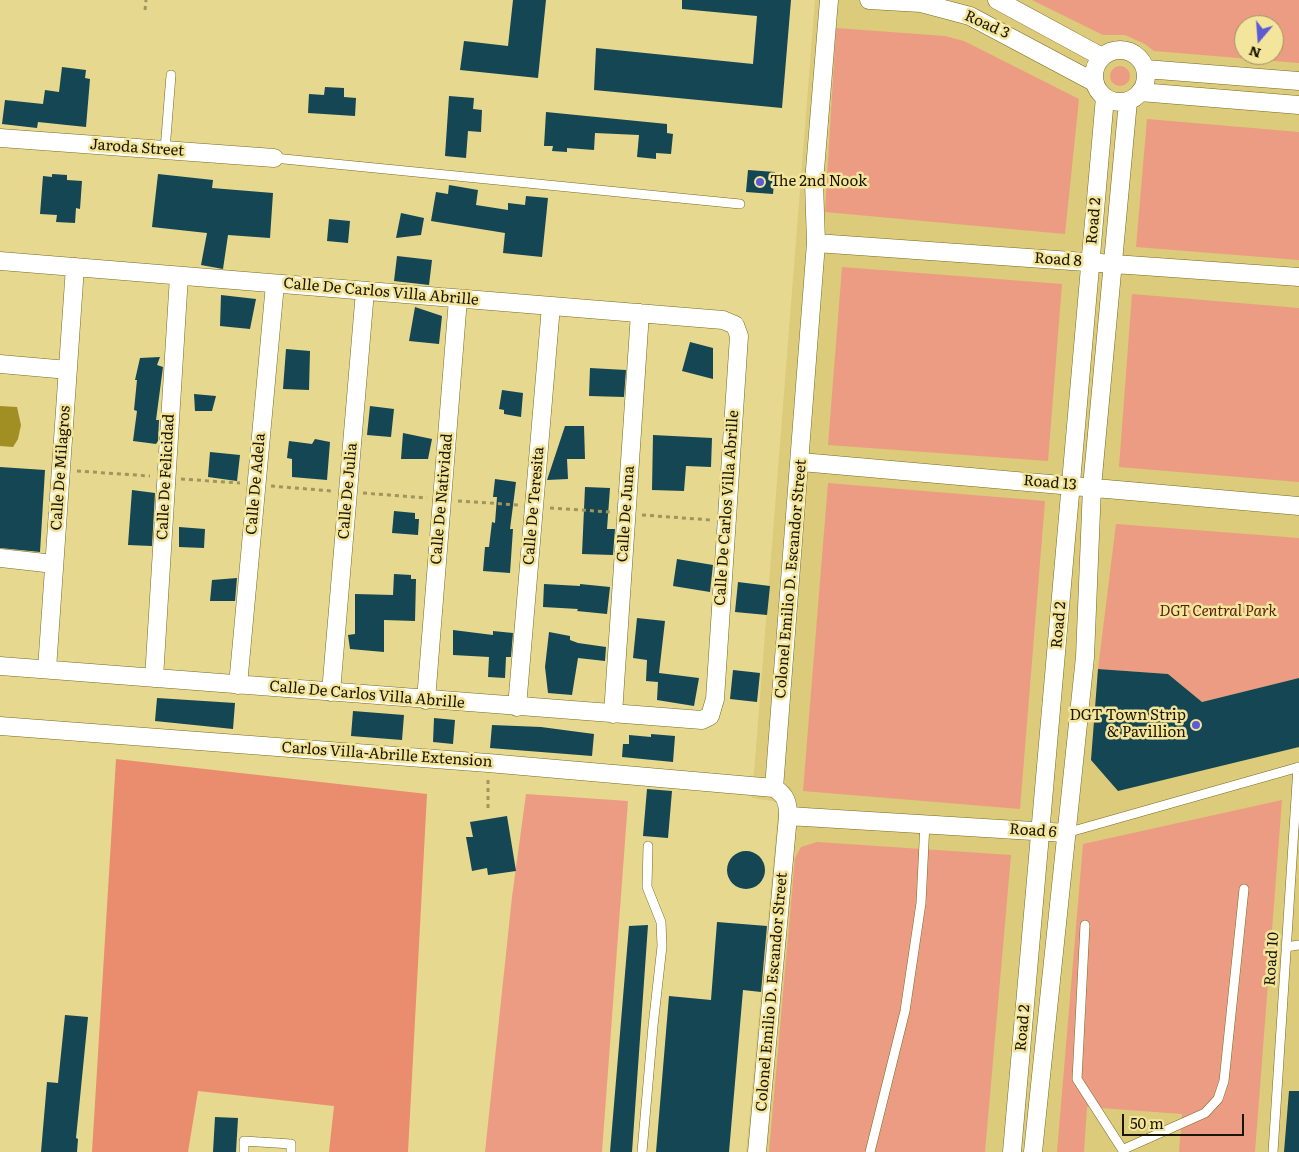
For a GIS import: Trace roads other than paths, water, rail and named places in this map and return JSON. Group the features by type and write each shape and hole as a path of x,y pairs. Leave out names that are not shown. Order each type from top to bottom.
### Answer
{"street":[{"name":"Colonel Emilio D. Escandor Street","path":"757,1152 788,816 787,802 784,795 774,788 801,462 816,243 814,182 829,0"},
{"name":"Road 3","path":"869,0 921,3 970,16 1094,82"},
{"name":"Road 3","path":"997,0 1102,57"},
{"path":"1134,96 1146,77 1142,62 1130,52 1116,50 1102,57 1095,68 1094,82 1104,97 1116,101 1134,96 1299,105"},
{"path":"1145,69 1299,81"},
{"name":"Road 2","path":"1034,1152 1085,658 1092,487 1113,264 1134,96"},
{"name":"Road 2","path":"1012,1152 1072,485 1104,97"},
{"name":"Jaroda Street","path":"0,138 274,158"},
{"name":"Road 8","path":"816,243 1299,277"},
{"name":"Calle De Carlos Villa Abrille","path":"0,261 722,320 735,325 738,330 715,699 710,716 693,721 0,666"},
{"name":"Calle De Milagros","path":"47,669 75,267"},
{"name":"Calle De Felicidad","path":"154,678 179,276"},
{"name":"Calle De Adela","path":"238,685 275,284"},
{"name":"Calle De Julia","path":"331,692 365,291"},
{"name":"Calle De Natividad","path":"426,700 458,298"},
{"name":"Calle De Teresita","path":"517,707 551,306"},
{"name":"Calle De Juna","path":"613,714 640,313"},
{"path":"0,364 68,370"},
{"name":"Road 13","path":"801,462 1299,506"},
{"path":"0,558 54,564"},
{"path":"1056,655 1085,658"},
{"name":"Carlos Villa-Abrille Extension","path":"0,726 488,763 774,788"},
{"name":"Road 6","path":"788,816 1066,833"},
{"path":"1018,1088 1039,1090"}],"lane":[{"path":"165,150 171,75"},
{"path":"274,158 740,204"},
{"name":"Road 6","path":"1066,833 1299,767"},
{"name":"Road 10","path":"1273,1152 1299,767"},
{"path":"870,1152 906,1011 921,903 925,823"},
{"path":"642,1152 662,946 661,922 647,887 648,846"},
{"path":"1085,925 1077,1079 1124,1151 1205,1113 1218,1098 1224,1081 1244,889"},
{"path":"1286,947 1299,945"},
{"path":"244,1152 244,1141 291,1144 291,1152"}],"place":[{"name":"The 2nd Nook","path":"760,182"},
{"name":"DGT Town Strip & Pavillion","path":"1196,725"}],"park label":[{"name":"DGT Central Park","path":"1218,612"}]}
